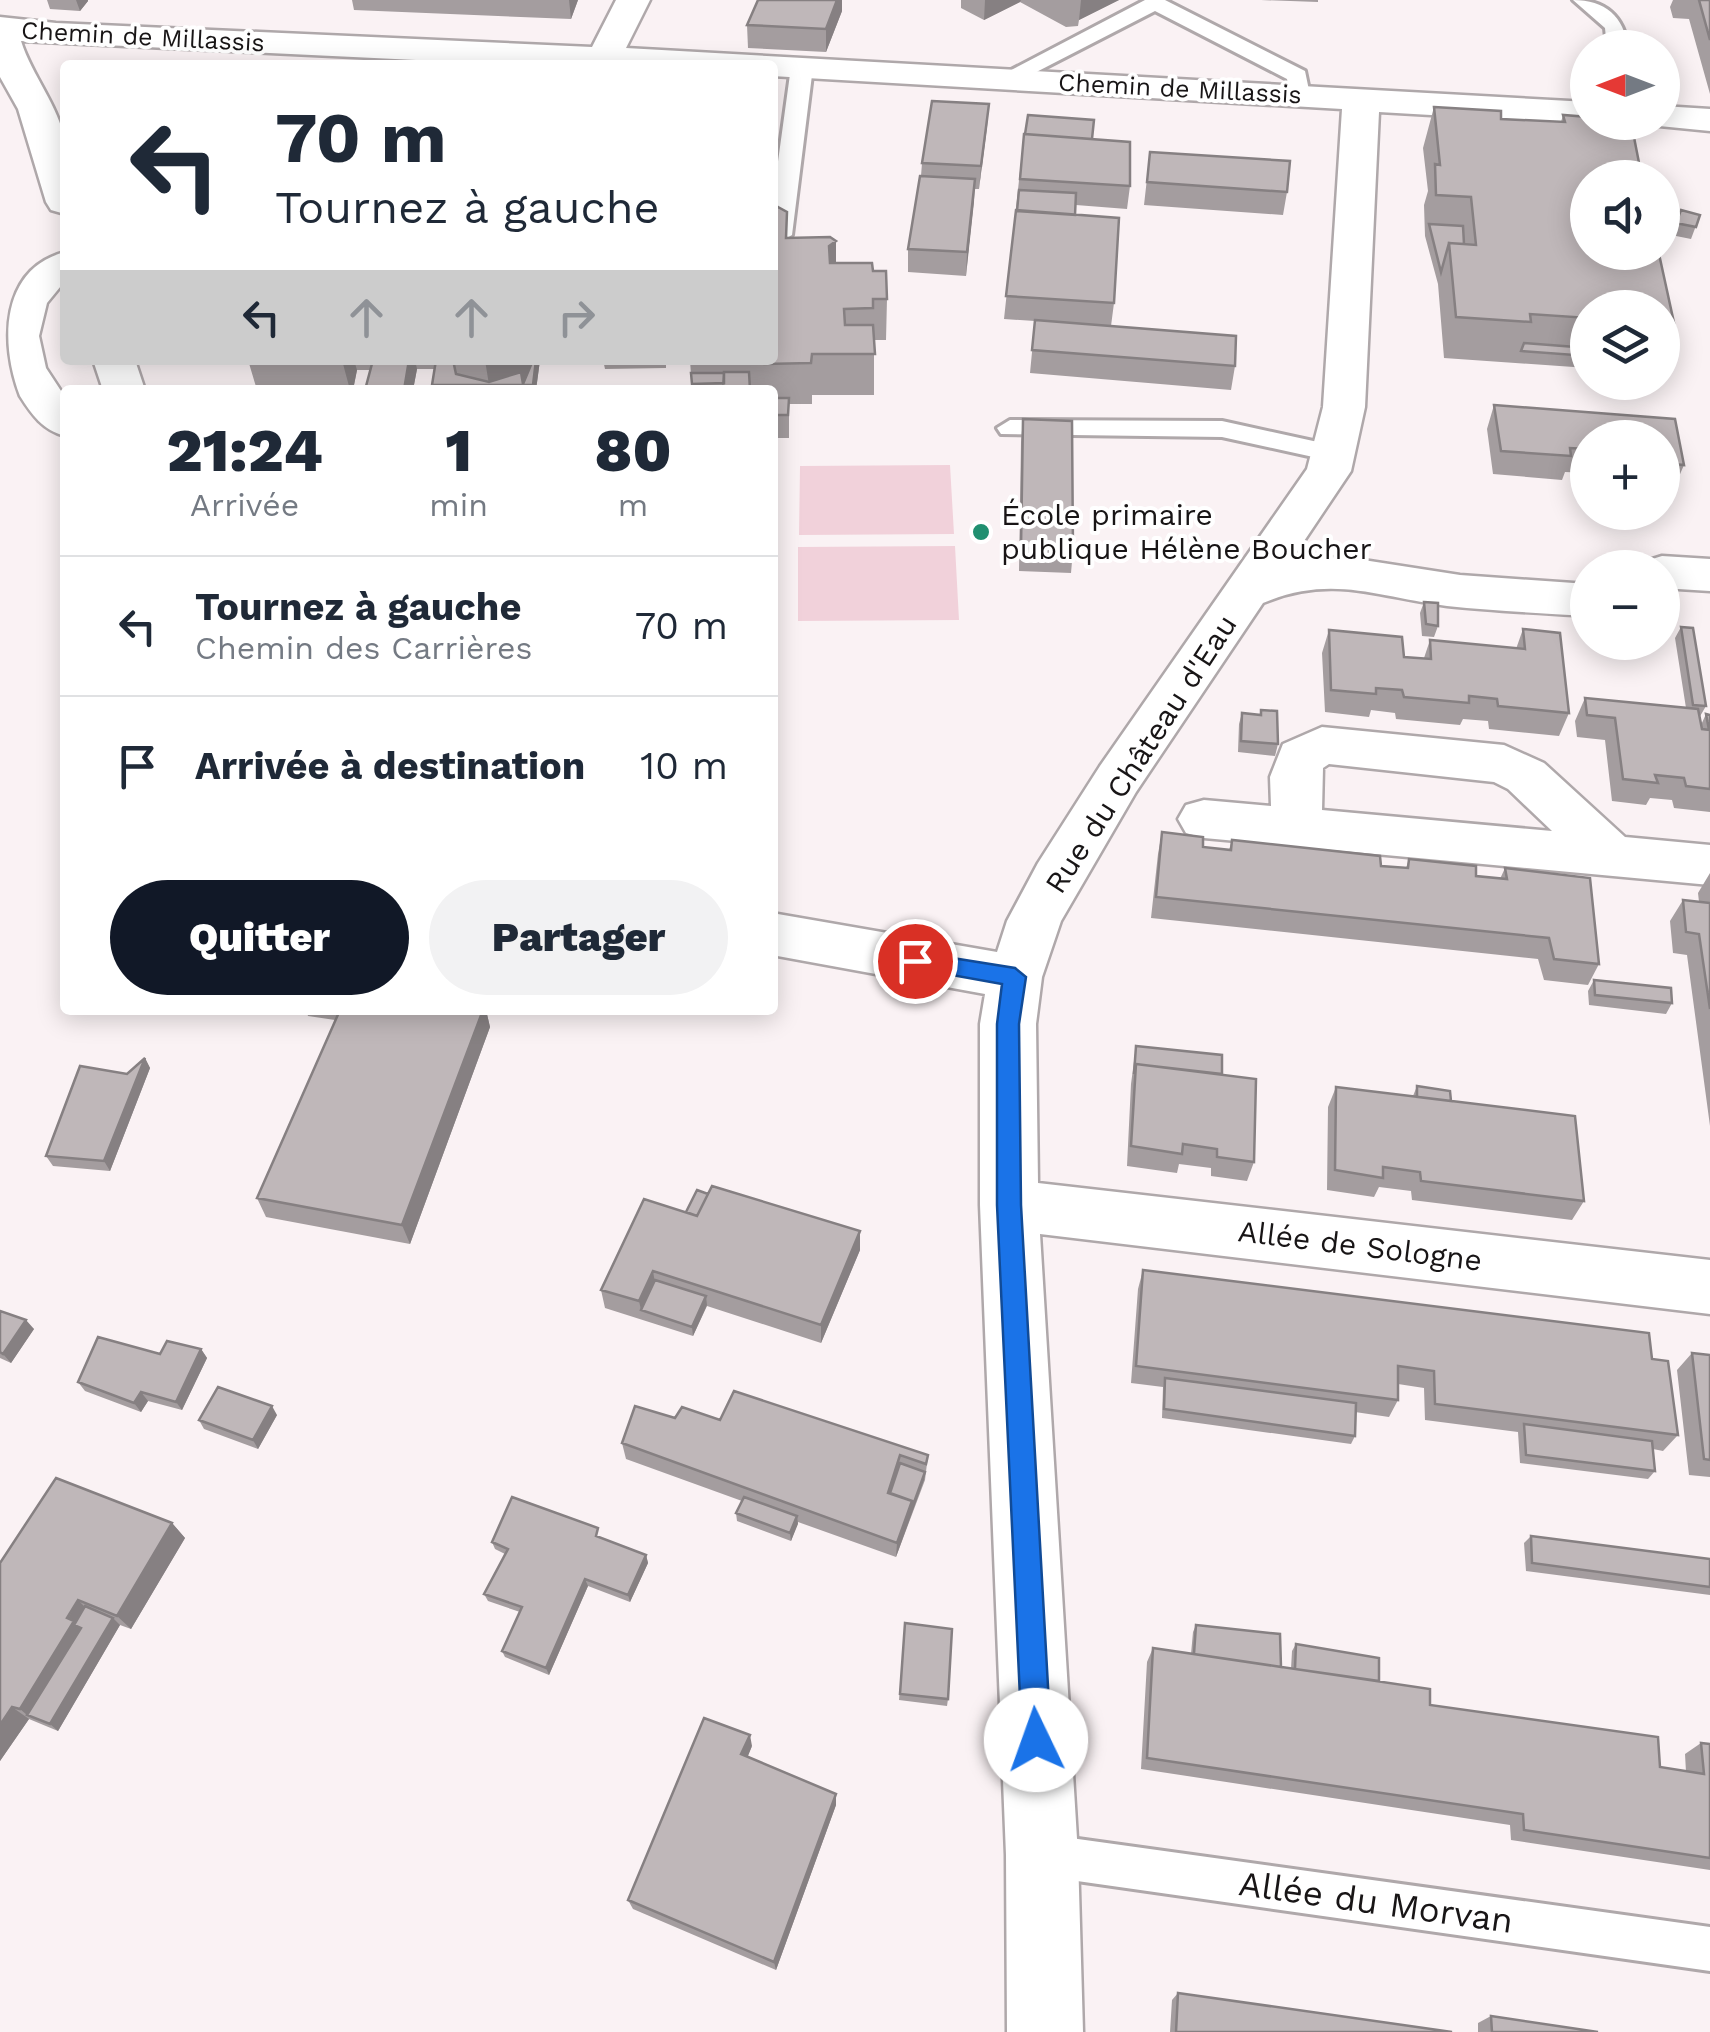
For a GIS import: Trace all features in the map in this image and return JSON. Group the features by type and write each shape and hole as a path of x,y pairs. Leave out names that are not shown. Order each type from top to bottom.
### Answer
{"street":[{"path":"604,57 633,0"},
{"path":"0,28 6,53 50,78"},
{"name":"Chemin de Millassis","path":"0,28 663,60"},
{"path":"60,161 50,78 38,57 72,40 93,35"},
{"path":"81,60 96,51 158,37"},
{"name":"Chemin de Millassis","path":"780,66 1570,112"},
{"name":"Rue du Château d'Eau","path":"1044,2032 1042,1855 1009,1205 1008,1039 1015,977 1034,920 1056,877 1301,514 1336,454 1344,408 1360,99"},
{"path":"1680,118 1710,120"},
{"path":"60,267 48,274 30,297 20,319 16,343 38,394 60,417"},
{"path":"1301,514 1381,547 1420,556 1570,566"},
{"path":"1248,591 1283,575 1333,569 1446,590 1570,599"},
{"path":"1680,573 1710,575"},
{"path":"1680,606 1710,608"},
{"path":"1298,828 1294,777 1301,758 1322,745 1504,764 1526,776 1612,856"},
{"path":"1204,819 1710,865"},
{"path":"778,935 1015,977"},
{"name":"Allée de Sologne","path":"1009,1205 1710,1287"}],"lane":[{"path":"1584,0 1616,30"},
{"path":"1006,78 1155,3 1297,76 1299,95"},
{"path":"780,66 780,235"},
{"path":"1010,428 1222,429 1336,454"},
{"name":"Allée du Morvan","path":"1042,1855 1710,1948"}],"shaded area":[{"path":"950,465 954,534 799,535 800,466"},
{"path":"955,546 959,620 798,621 798,547"}],"building":[{"path":"758,0 837,0 826,29 747,25"},
{"path":"1699,0 1710,0 1710,40"},
{"path":"932,101 989,104 981,166 922,163"},
{"path":"1434,107 1501,111 1501,119 1565,122 1563,115 1570,116 1570,140 1635,140 1638,160 1570,160 1570,270 1662,270 1667,290 1570,290 1570,317 1530,314 1531,322 1456,317 1449,243 1476,245 1471,197 1436,195 1435,164 1440,165"},
{"path":"1028,115 1094,120 1092,139 1025,134"},
{"path":"1024,134 1130,142 1130,186 1020,179"},
{"path":"1150,152 1290,161 1287,192 1147,182"},
{"path":"920,176 975,179 967,252 908,249"},
{"path":"1019,190 1076,193 1075,215 1017,211"},
{"path":"778,207 787,212 786,238 830,237 836,241 829,246 830,263 872,263 873,271 886,271 887,299 873,299 873,308 844,309 845,325 873,325 875,354 812,354 811,363 778,364"},
{"path":"1016,210 1119,218 1114,303 1006,296"},
{"path":"1680,213 1700,215 1696,227 1680,224"},
{"path":"1429,224 1463,226 1464,244 1449,243 1441,272"},
{"path":"1035,320 1236,336 1235,366 1032,350"},
{"path":"1524,343 1570,347 1570,355 1521,351"},
{"path":"372,365 408,365 405,385 366,385"},
{"path":"435,365 454,365 456,374 489,382 521,372 523,384 531,365 535,365 533,385 432,385"},
{"path":"724,372 749,372 750,385 723,385"},
{"path":"691,373 724,373 724,383 692,384"},
{"path":"778,398 789,398 788,415 778,415"},
{"path":"1494,405 1675,420 1570,420 1570,456 1501,451"},
{"path":"1023,419 1072,421 1073,550 1021,548"},
{"path":"1424,602 1438,603 1438,626 1426,624"},
{"path":"1681,627 1693,628 1706,706 1693,705"},
{"path":"1523,629 1560,633 1569,713 1498,706 1497,699 1469,696 1469,703 1404,697 1402,690 1376,688 1376,694 1331,690 1329,630 1402,637 1404,657 1431,659 1430,640 1525,649"},
{"path":"1585,698 1698,709 1702,729 1710,730 1710,789 1686,786 1684,778 1655,775 1658,783 1623,779 1615,718 1587,715"},
{"path":"1261,710 1277,711 1278,744 1241,741 1242,713 1261,715"},
{"path":"1162,832 1203,837 1203,847 1231,850 1232,840 1380,856 1381,866 1408,868 1409,859 1476,866 1476,876 1507,879 1505,868 1590,878 1599,964 1554,959 1549,938 1156,897"},
{"path":"1683,900 1710,903 1710,1009 1699,934 1686,932"},
{"path":"1594,980 1671,988 1672,1003 1595,995"},
{"path":"338,1015 481,1015 402,1225 257,1198"},
{"path":"1136,1046 1222,1055 1222,1074 1136,1064 1134,1074"},
{"path":"145,1058 104,1161 46,1156 80,1066 127,1074"},
{"path":"1136,1064 1256,1079 1254,1162 1217,1157 1217,1149 1183,1144 1182,1154 1131,1146"},
{"path":"1417,1086 1450,1091 1451,1101 1417,1097"},
{"path":"1336,1087 1575,1116 1584,1201 1421,1181 1420,1172 1383,1167 1383,1178 1335,1170"},
{"path":"712,1186 860,1231 821,1325 653,1271 639,1301 601,1290 644,1199 697,1216"},
{"path":"697,1190 708,1194 697,1216 686,1212"},
{"path":"1143,1270 1649,1333 1652,1359 1668,1361 1678,1435 1435,1404 1434,1371 1398,1366 1398,1400 1136,1366"},
{"path":"655,1280 706,1296 692,1327 641,1310"},
{"path":"0,1311 26,1320 3,1354 0,1352"},
{"path":"98,1337 160,1354 167,1341 201,1349 176,1402 141,1392 134,1403 78,1382"},
{"path":"1692,1353 1710,1355 1710,1460 1704,1459"},
{"path":"1165,1378 1356,1403 1355,1436 1164,1409"},
{"path":"218,1387 272,1406 253,1440 199,1420"},
{"path":"734,1391 928,1455 926,1464 900,1455 888,1493 912,1501 897,1543 622,1443 635,1406 675,1418 682,1407 720,1420"},
{"path":"1524,1424 1652,1441 1655,1471 1526,1455"},
{"path":"900,1463 925,1472 912,1508 912,1501 890,1493"},
{"path":"56,1478 172,1523 117,1616 78,1600 67,1618 74,1621 20,1709 12,1707 0,1725 0,1563"},
{"path":"512,1497 598,1528 596,1536 646,1555 628,1595 585,1579 546,1668 502,1651 522,1607 484,1594 508,1549 492,1542"},
{"path":"744,1497 797,1516 790,1533 736,1513"},
{"path":"1531,1536 1710,1559 1710,1587 1532,1563"},
{"path":"85,1606 113,1618 50,1724 27,1715 81,1628 74,1625"},
{"path":"905,1623 952,1629 948,1699 900,1694"},
{"path":"1196,1625 1280,1634 1281,1667 1194,1654"},
{"path":"1296,1644 1379,1658 1379,1681 1295,1669"},
{"path":"1153,1648 1430,1689 1430,1705 1658,1737 1660,1767 1704,1774 1701,1743 1710,1744 1710,1858 1524,1830 1523,1814 1147,1758"},
{"path":"704,1718 750,1735 741,1754 836,1794 774,1962 628,1900"},
{"path":"1178,1993 1452,2032 1176,2032"},
{"path":"1491,2016 1598,2032 1492,2032"}],"place":[{"name":"École primaire publique Hélène Boucher","path":"981,532"}],"route":[{"path":"915,961 1015,977 1008,1024 1009,1205 1036,1740"}]}
